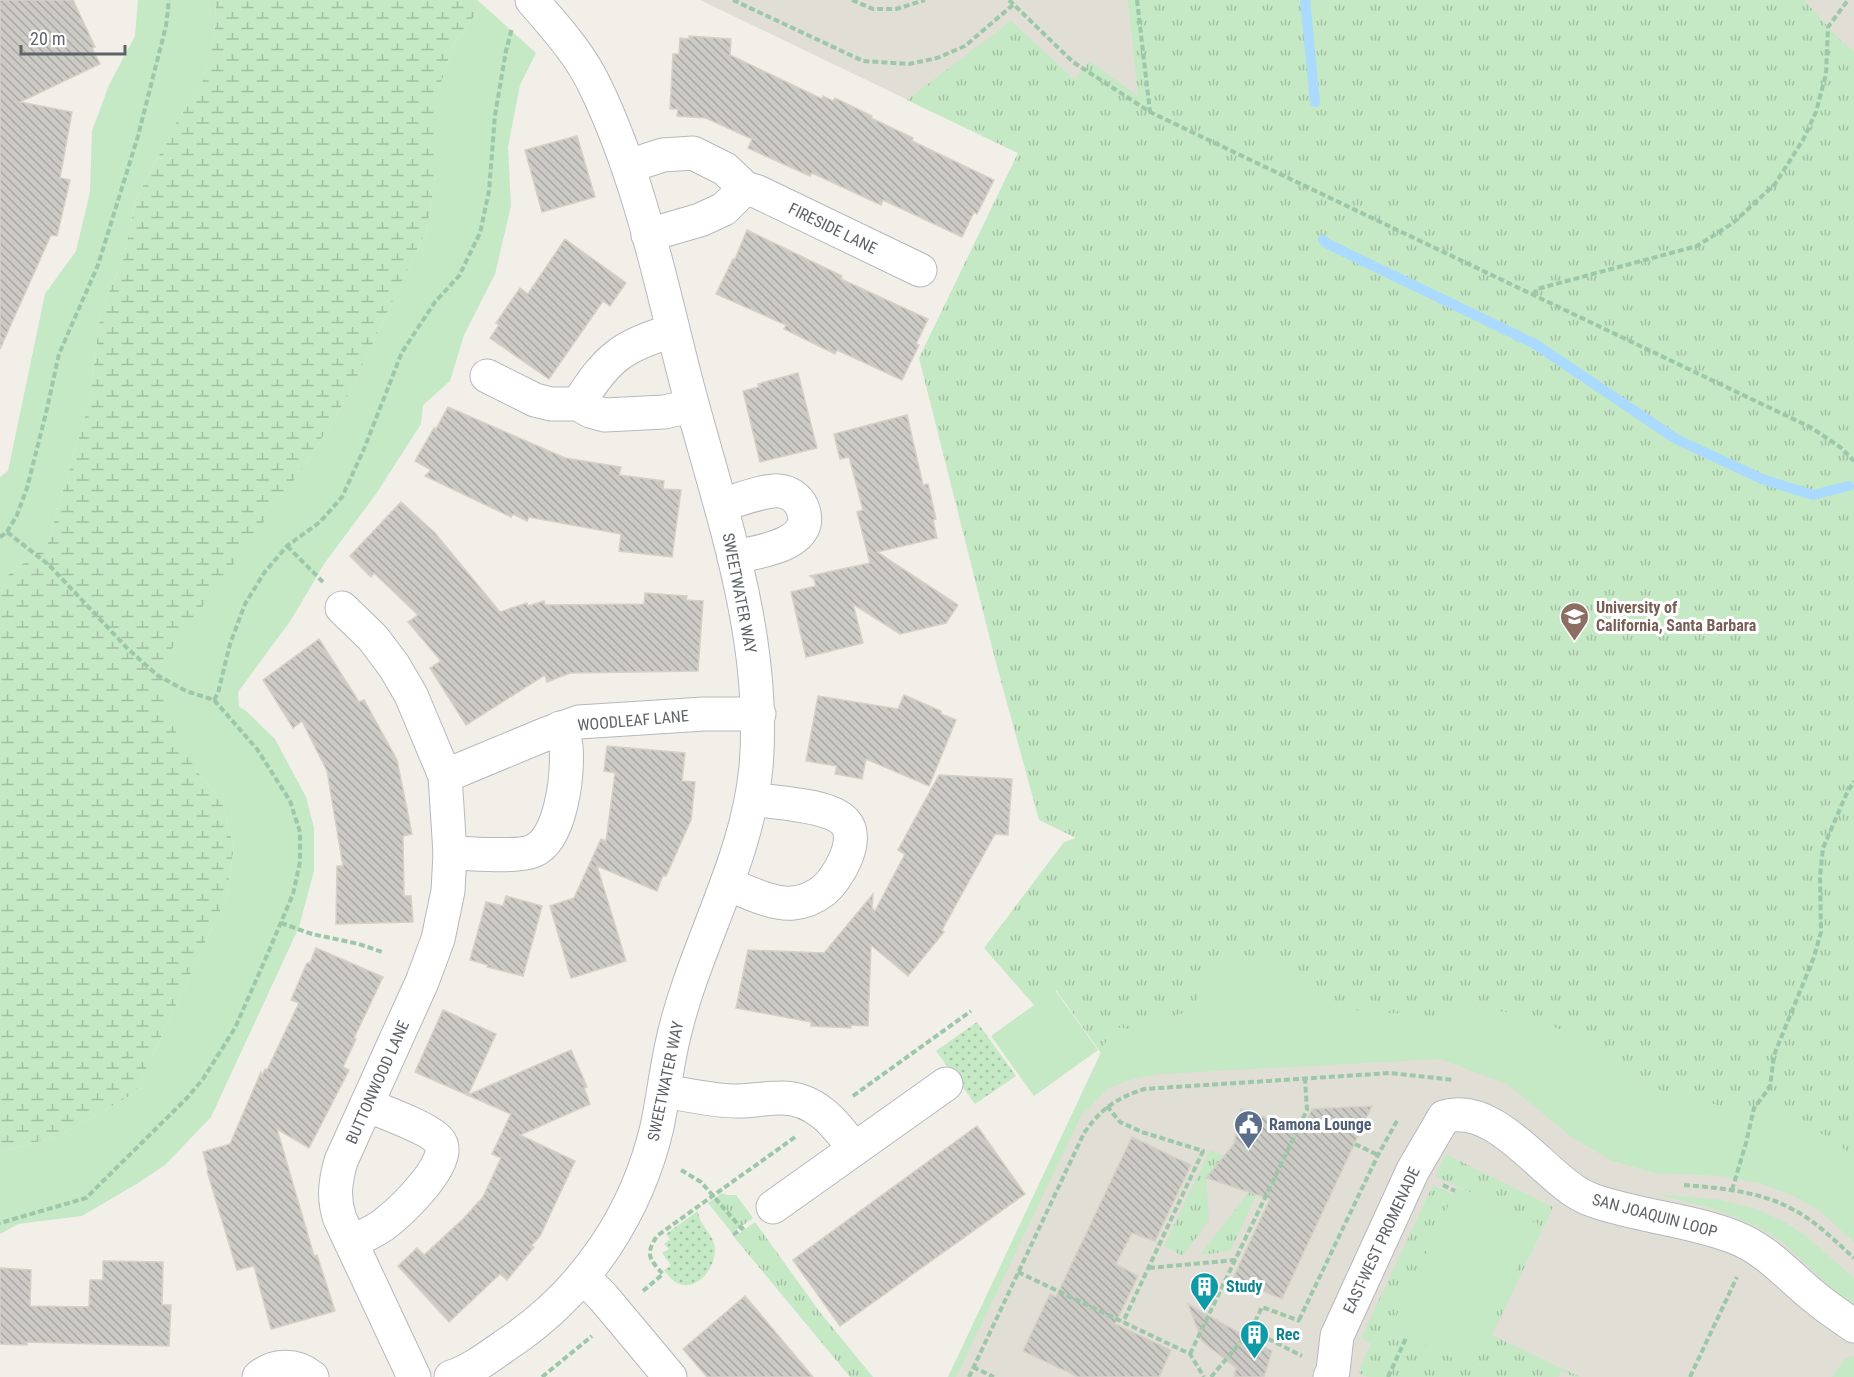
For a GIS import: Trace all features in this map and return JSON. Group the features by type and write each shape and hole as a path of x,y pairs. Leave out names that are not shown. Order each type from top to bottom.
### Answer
{"street":[{"name":"SWEETWATER WAY","path":"451,1377 469,1370 533,1326 584,1278 606,1248 636,1191 656,1129 672,1043 683,1004 727,884 752,799 759,714 750,629 734,557 628,166 594,83 566,40 523,11"},
{"name":"FIRESIDE LANE","path":"628,166 663,155 693,153 725,169 745,188 777,201 920,270"},
{"path":"648,234 700,220 724,209 745,188"},
{"path":"578,404 599,372 613,359 645,339 673,331"},
{"path":"487,376 535,400 551,404 578,404 590,411 605,415 664,412 693,405"},
{"path":"721,505 779,491 796,498 804,514 801,529 789,542 734,557"},
{"name":"BUTTONWOOD LANE","path":"336,598 394,666 411,695 445,776 450,853 448,891 438,939 422,982 341,1161 336,1179 336,1206 414,1377"},
{"name":"WOODLEAF LANE","path":"445,776 579,722 704,714 759,714"},
{"path":"450,853 526,853 542,846 555,826 559,814 566,754 566,742 560,728"},
{"path":"727,884 767,899 790,903 804,901 824,890 831,883 850,847 849,828 845,822 831,813 752,799"},
{"path":"773,1207 946,1084"},
{"path":"664,1091 721,1100 783,1098 802,1102 814,1107 836,1124 854,1149"},
{"path":"351,1242 387,1222 424,1185 441,1162 443,1152 440,1141 431,1133 367,1105"},
{"name":"SAN JOAQUIN LOOP","path":"1453,1114 1470,1115 1492,1126 1509,1137 1572,1190 1586,1197 1643,1215 1720,1232 1751,1245 1780,1265 1817,1299 1854,1326"},
{"name":"EAST-WEST PROMENADE","path":"1318,1367 1333,1371 1337,1336 1413,1170 1444,1117 1453,1114"},
{"path":"584,1278 603,1297 670,1377"},
{"path":"260,1377 273,1369 286,1367 299,1369 312,1377"}],"path":[{"path":"0,537 7,532 17,515 27,488 59,354 98,265 138,136 166,26 169,0"},
{"path":"733,0 863,61 909,64 937,58 965,46 1014,4"},
{"path":"852,0 873,9 896,9 925,0"},
{"path":"1009,0 1073,62 1150,112 1810,427 1840,447 1854,460"},
{"path":"1137,0 1150,112"},
{"path":"1533,295 1537,289 1697,246 1732,223 1775,184 1803,140 1816,112 1826,74 1828,27 1848,0"},
{"path":"214,700 218,693 230,644 246,604 264,573 287,546 320,522 342,497 364,449 402,352 435,302 459,276 480,233 489,191 495,115 506,51 523,11"},
{"path":"0,1223 86,1198 187,1098 203,1079 235,1028 293,894 300,862 300,832 290,801 257,749 214,700 186,691 157,675 128,649 49,565 7,532"},
{"path":"287,546 336,598"},
{"path":"1732,1191 1754,1108 1770,1087 1774,1055 1814,957 1821,932 1820,876 1823,848 1854,781"},
{"path":"281,923 382,952"},
{"path":"845,1101 971,1011"},
{"path":"969,1377 1084,1132 1107,1106 1144,1089 1390,1073 1459,1081"},
{"path":"1190,1354 1307,1110 1305,1079"},
{"path":"1107,1106 1120,1122 1203,1151 1123,1322"},
{"path":"1299,1320 1378,1155 1398,1119"},
{"path":"640,1293 663,1274 652,1262 649,1253 657,1236 795,1137"},
{"path":"674,1167 694,1177 714,1195 742,1229"},
{"path":"1674,1184 1758,1196 1792,1208 1821,1228 1854,1258"},
{"path":"1148,1268 1236,1260"},
{"path":"1018,1272 1190,1354 1204,1377"},
{"path":"1690,1377 1731,1289"},
{"path":"1211,1377 1251,1330 1262,1307 1307,1324"},
{"path":"1251,1330 1318,1367"},
{"path":"542,1377 593,1335"},
{"path":"1388,1377 1407,1336"},
{"path":"973,1367 994,1377"}],"shaded area":[{"name":"University of California, Santa Barbara","path":"700,0 1854,0 1854,1377 952,1377 1113,1027 1018,153"}],"green space":[{"path":"138,0 216,0 214,40 201,86 177,121 136,199 123,260 101,309 89,403 47,545 0,581 0,477 8,471 45,294 76,251 90,192 92,131 109,85 135,36"},
{"path":"216,0 477,0 483,5 453,44 436,100 436,175 427,229 347,398 305,465 194,767 222,802 234,847 226,898 135,1093 59,1136 0,1152 0,581 47,545 89,403 101,309 123,260 136,199 177,121 201,86 214,40"},
{"name":"University of California, Santa Barbara","path":"1128,0 1804,0 1839,39 1854,51 1854,1157 1826,1136 1778,1115 1736,1110 1660,1090 1618,1068 1539,1019 1478,1007 1462,1008 1439,1030 1426,1016 1350,1010 1313,1001 1290,974 1273,963 1264,964 1239,954 1232,954 1213,978 1201,986 1196,1009 1165,1019 1143,1031 1113,1027 1101,1053 1056,990 1034,1005 984,948 1064,842 1076,838 1039,820 995,659 919,358 1018,153 907,100 1011,21 1075,80 1089,61 1138,96"},
{"path":"483,5 536,53 520,85 508,147 511,206 495,274 464,335 450,381 423,405 421,424 376,494 324,564 291,620 238,692 239,707 275,739 306,797 314,828 314,871 299,927 211,1117 165,1165 82,1216 18,1224 0,1234 0,1152 59,1136 135,1093 226,898 234,847 222,802 194,767 164,709 163,661 305,465 347,398 427,229 436,175 436,100 453,44"},
{"path":"1232,954 1239,954 1264,964 1273,963 1290,974 1314,1001 1350,1010 1427,1016 1437,1022 1439,1029 1462,1008 1478,1007 1539,1019 1571,1035 1618,1068 1660,1090 1736,1110 1778,1115 1826,1136 1854,1157 1854,1242 1820,1211 1794,1196 1762,1184 1722,1176 1655,1173 1610,1160 1573,1138 1507,1084 1440,1059 1160,1074 1133,1079 1108,1088 1081,1116 956,1377 948,1377 1113,1027 1143,1031 1165,1019 1196,1009 1201,986 1213,978"},
{"path":"1055,990 1098,1050 1034,1096 991,1036"},
{"path":"977,1022 1016,1076 975,1104 936,1051"},
{"path":"1210,1150 1224,1156 1206,1178 1209,1220 1183,1256 1164,1246"},
{"path":"1446,1154 1553,1207 1492,1335 1580,1377 1574,1377 1561,1371 1558,1377 1368,1377 1358,1373 1371,1343 1361,1338 1433,1185 1454,1195 1391,1328 1470,1366 1538,1224 1435,1176"},
{"path":"1263,1174 1265,1177 1230,1251 1200,1255"},
{"path":"1457,1187 1538,1224 1471,1367 1391,1328"},
{"path":"722,1193 736,1195 753,1218 732,1233 708,1203"},
{"path":"1654,1194 1721,1200 1756,1209 1785,1222 1807,1237 1854,1278 1854,1304 1829,1286 1782,1242 1758,1227 1715,1209"},
{"path":"698,1211 714,1243 715,1255 709,1270 699,1281 685,1285 673,1281 664,1270 671,1265 662,1253 669,1249 664,1244 670,1239 666,1234"},
{"path":"755,1222 819,1311 873,1377 850,1377 734,1237"},
{"path":"1854,1356 1854,1377 1832,1377 1844,1360"}],"building":[{"path":"0,0 73,0 95,47 92,48 100,64 20,102 72,112 60,178 70,180 57,236 51,235 0,349"},
{"path":"689,36 731,39 730,55 822,99 823,96 833,101 835,98 913,138 912,141 994,180 977,214 974,212 962,237 883,200 881,205 812,173 810,176 748,148 752,139 706,118 677,116 678,109 670,109 673,54 679,54 680,38 689,39"},
{"path":"577,136 595,197 542,212 525,150"},
{"path":"747,230 842,276 841,279 928,319 916,344 919,345 902,380 837,350 835,354 784,329 786,325 716,294 735,259"},
{"path":"565,239 626,283 610,306 603,301 549,379 490,338 499,325 496,323 520,288 528,294"},
{"path":"798,373 817,448 760,462 743,391 759,387 758,384"},
{"path":"448,407 565,458 621,467 619,475 664,481 663,489 681,490 672,557 619,551 621,534 529,517 527,521 513,514 511,517 425,476 431,470 415,461"},
{"path":"907,415 923,485 928,484 936,519 933,520 937,538 877,552 958,605 946,623 900,634 853,604 863,643 806,657 791,592 816,586 814,579 810,576 870,563 857,512 863,510 849,457 840,459 834,434"},
{"path":"401,502 435,533 500,612 527,603 528,606 544,601 545,605 644,604 645,593 687,596 686,600 703,601 698,671 570,673 547,682 545,675 466,725 430,668 441,661 408,622 418,615 374,573 371,577 350,556"},
{"path":"319,639 359,702 364,700 397,760 412,834 403,836 404,896 411,896 413,922 336,924 337,866 343,866 327,771 302,721 293,728 263,680"},
{"path":"904,695 956,720 929,786 866,759 862,779 835,774 837,766 806,761 818,696 898,709"},
{"path":"607,746 685,753 682,781 695,782 691,820 657,891 597,866 626,961 571,978 550,906 574,898 601,839 606,841 615,773 604,771"},
{"path":"939,775 1012,779 1008,835 995,834 942,930 944,932 908,976 871,945 868,1026 851,1025 851,1028 811,1026 811,1022 736,1008 748,950 824,953 873,894 872,908 875,911 905,854 898,850"},
{"path":"506,896 542,906 523,976 470,960 486,902 503,906"},
{"path":"316,948 383,977 343,1067 349,1070 309,1148 277,1129 314,1256 317,1255 335,1311 271,1329 254,1266 237,1270 203,1152 230,1144 261,1072 262,1076 265,1069 267,1070 299,1003 291,1000"},
{"path":"443,1010 496,1034 468,1095 571,1050 587,1087 584,1088 590,1104 520,1135 575,1161 540,1236 531,1246 534,1247 507,1280 500,1274 449,1322 398,1266 417,1248 424,1255 483,1197 501,1158 492,1154 511,1114 415,1072"},
{"path":"1372,1106 1282,1299 1233,1278 1270,1199 1206,1178 1234,1144 1241,1109 1302,1130 1312,1109"},
{"path":"977,1126 1025,1194 840,1326 793,1260"},
{"path":"1132,1137 1191,1165 1155,1241 1132,1233 1116,1264 1138,1276 1115,1324 1171,1350 1159,1377 1078,1377 1023,1351 1050,1294 1056,1297"},
{"path":"103,1261 163,1262 162,1305 171,1305 169,1346 27,1342 27,1345 0,1344 0,1268 31,1270 30,1306 87,1307 89,1306 90,1280 103,1280"},
{"path":"745,1296 813,1377 707,1377 683,1349"},
{"path":"1188,1304 1272,1351 1264,1377 1234,1377 1236,1368 1202,1341"}],"waterway":[{"path":"1305,0 1315,102"},
{"path":"1323,240 1535,344 1676,439 1762,479 1813,495 1849,486"}],"place":[{"name":"University of California, Santa Barbara","path":"1575,642"},
{"name":"Ramona Lounge","path":"1248,1150"},
{"name":"Study","path":"1205,1312"},
{"name":"Rec","path":"1255,1360"}]}
